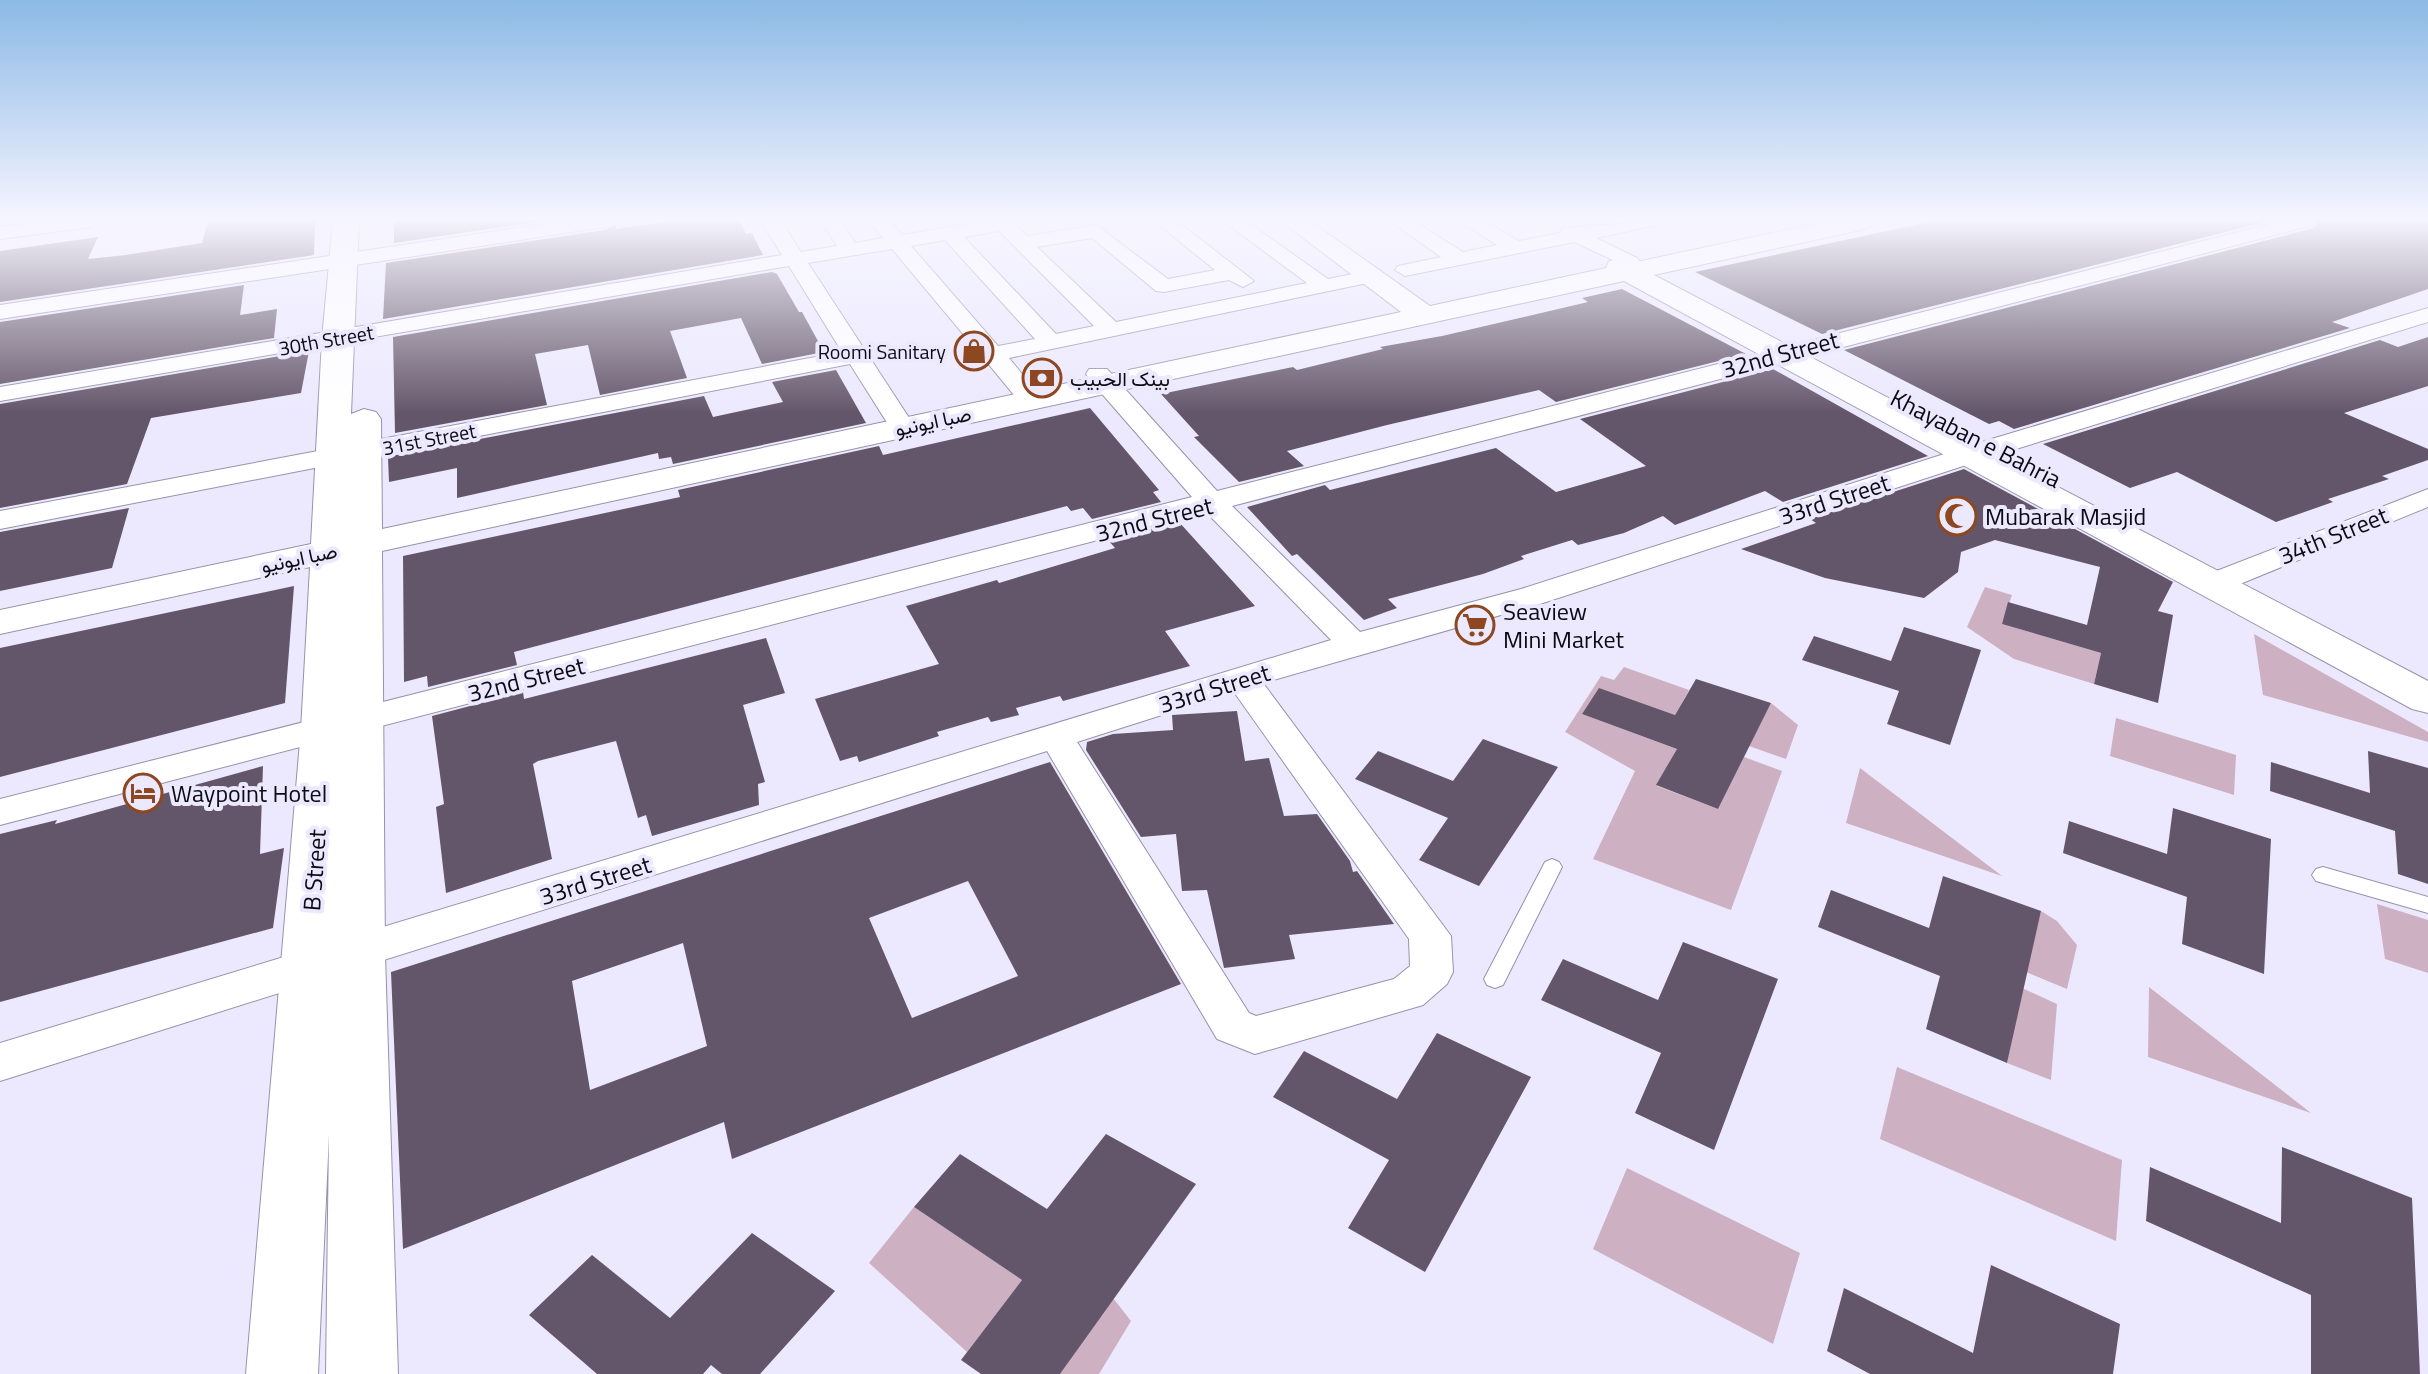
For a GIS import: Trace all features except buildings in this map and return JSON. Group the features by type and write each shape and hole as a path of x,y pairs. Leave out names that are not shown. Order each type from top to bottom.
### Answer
{"main road":[{"name":"B Street","path":"282,1374 332,961 343,725 352,285"},
{"path":"1391,285 1440,309"},
{"path":"1419,285 1440,309"},
{"name":"صبا ایونیو","path":"0,622 346,540 1544,285"},
{"name":"Khayaban e Bahria","path":"1669,285 2224,579 2428,678"},
{"name":"صبا ایونیو","path":"899,422 1023,390 1102,379"},
{"name":"صبا ایونیو","path":"0,605 346,540"},
{"path":"2224,579 2428,699"},
{"name":"B Street","path":"332,961 362,1374"}],"street":[{"path":"0,312 133,285"},
{"name":"30th Street","path":"0,394 655,285"},
{"path":"809,285 899,422"},
{"path":"930,285 1023,390"},
{"path":"1000,285 1050,341"},
{"path":"1068,285 1110,329"},
{"path":"1249,285 1266,298"},
{"path":"989,355 1329,285"},
{"name":"32nd Street","path":"0,812 2052,285"},
{"name":"33rd Street","path":"0,1062 1353,644 1532,596 1981,451 2428,315"},
{"name":"31st Street","path":"0,520 857,356"},
{"path":"1102,379 1213,503 1353,644"},
{"name":"34th Street","path":"2224,579 2428,497"},
{"path":"1056,736 1233,1026 1255,1035 1408,993 1432,972 1430,936 1243,680"}],"lane":[{"path":"1495,979 1552,867"},
{"path":"2323,875 2428,905"}],"shaded area":[{"path":"1985,587 2012,595 2002,624 2101,653 2094,684 2014,659 1967,627"},
{"path":"2254,634 2428,732 2428,742 2263,695"},
{"path":"1624,667 1689,690 1675,715 1599,689 1582,714 1677,749 1657,786 1718,809 1744,757 1782,771 1731,910 1593,859 1635,771 1565,732 1601,676 1614,680"},
{"path":"1771,703 1798,725 1786,759 1749,746"},
{"path":"2116,718 2236,755 2234,795 2110,756"},
{"path":"1860,768 2002,876 1846,823"},
{"path":"2377,904 2428,920 2428,973 2385,959"},
{"path":"2041,911 2057,921 2077,945 2067,989 2026,972"},
{"path":"2149,987 2311,1113 2148,1057"},
{"path":"2022,988 2057,1004 2051,1080 2007,1063"},
{"path":"1897,1067 2122,1160 2116,1241 1880,1139"},
{"path":"1627,1168 1800,1253 1773,1344 1593,1249"},
{"path":"914,1207 1022,1280 967,1352 869,1263"},
{"path":"1113,1298 1131,1321 1099,1374 1060,1374"}],"place":[{"name":"Roomi Sanitary","path":"974,351"},
{"name":"بينک الحبيب","path":"1042,378"},
{"name":"Mubarak Masjid","path":"1957,516"},
{"name":"Seaview Mini Market","path":"1475,625"},
{"name":"Waypoint Hotel","path":"143,793"}]}
